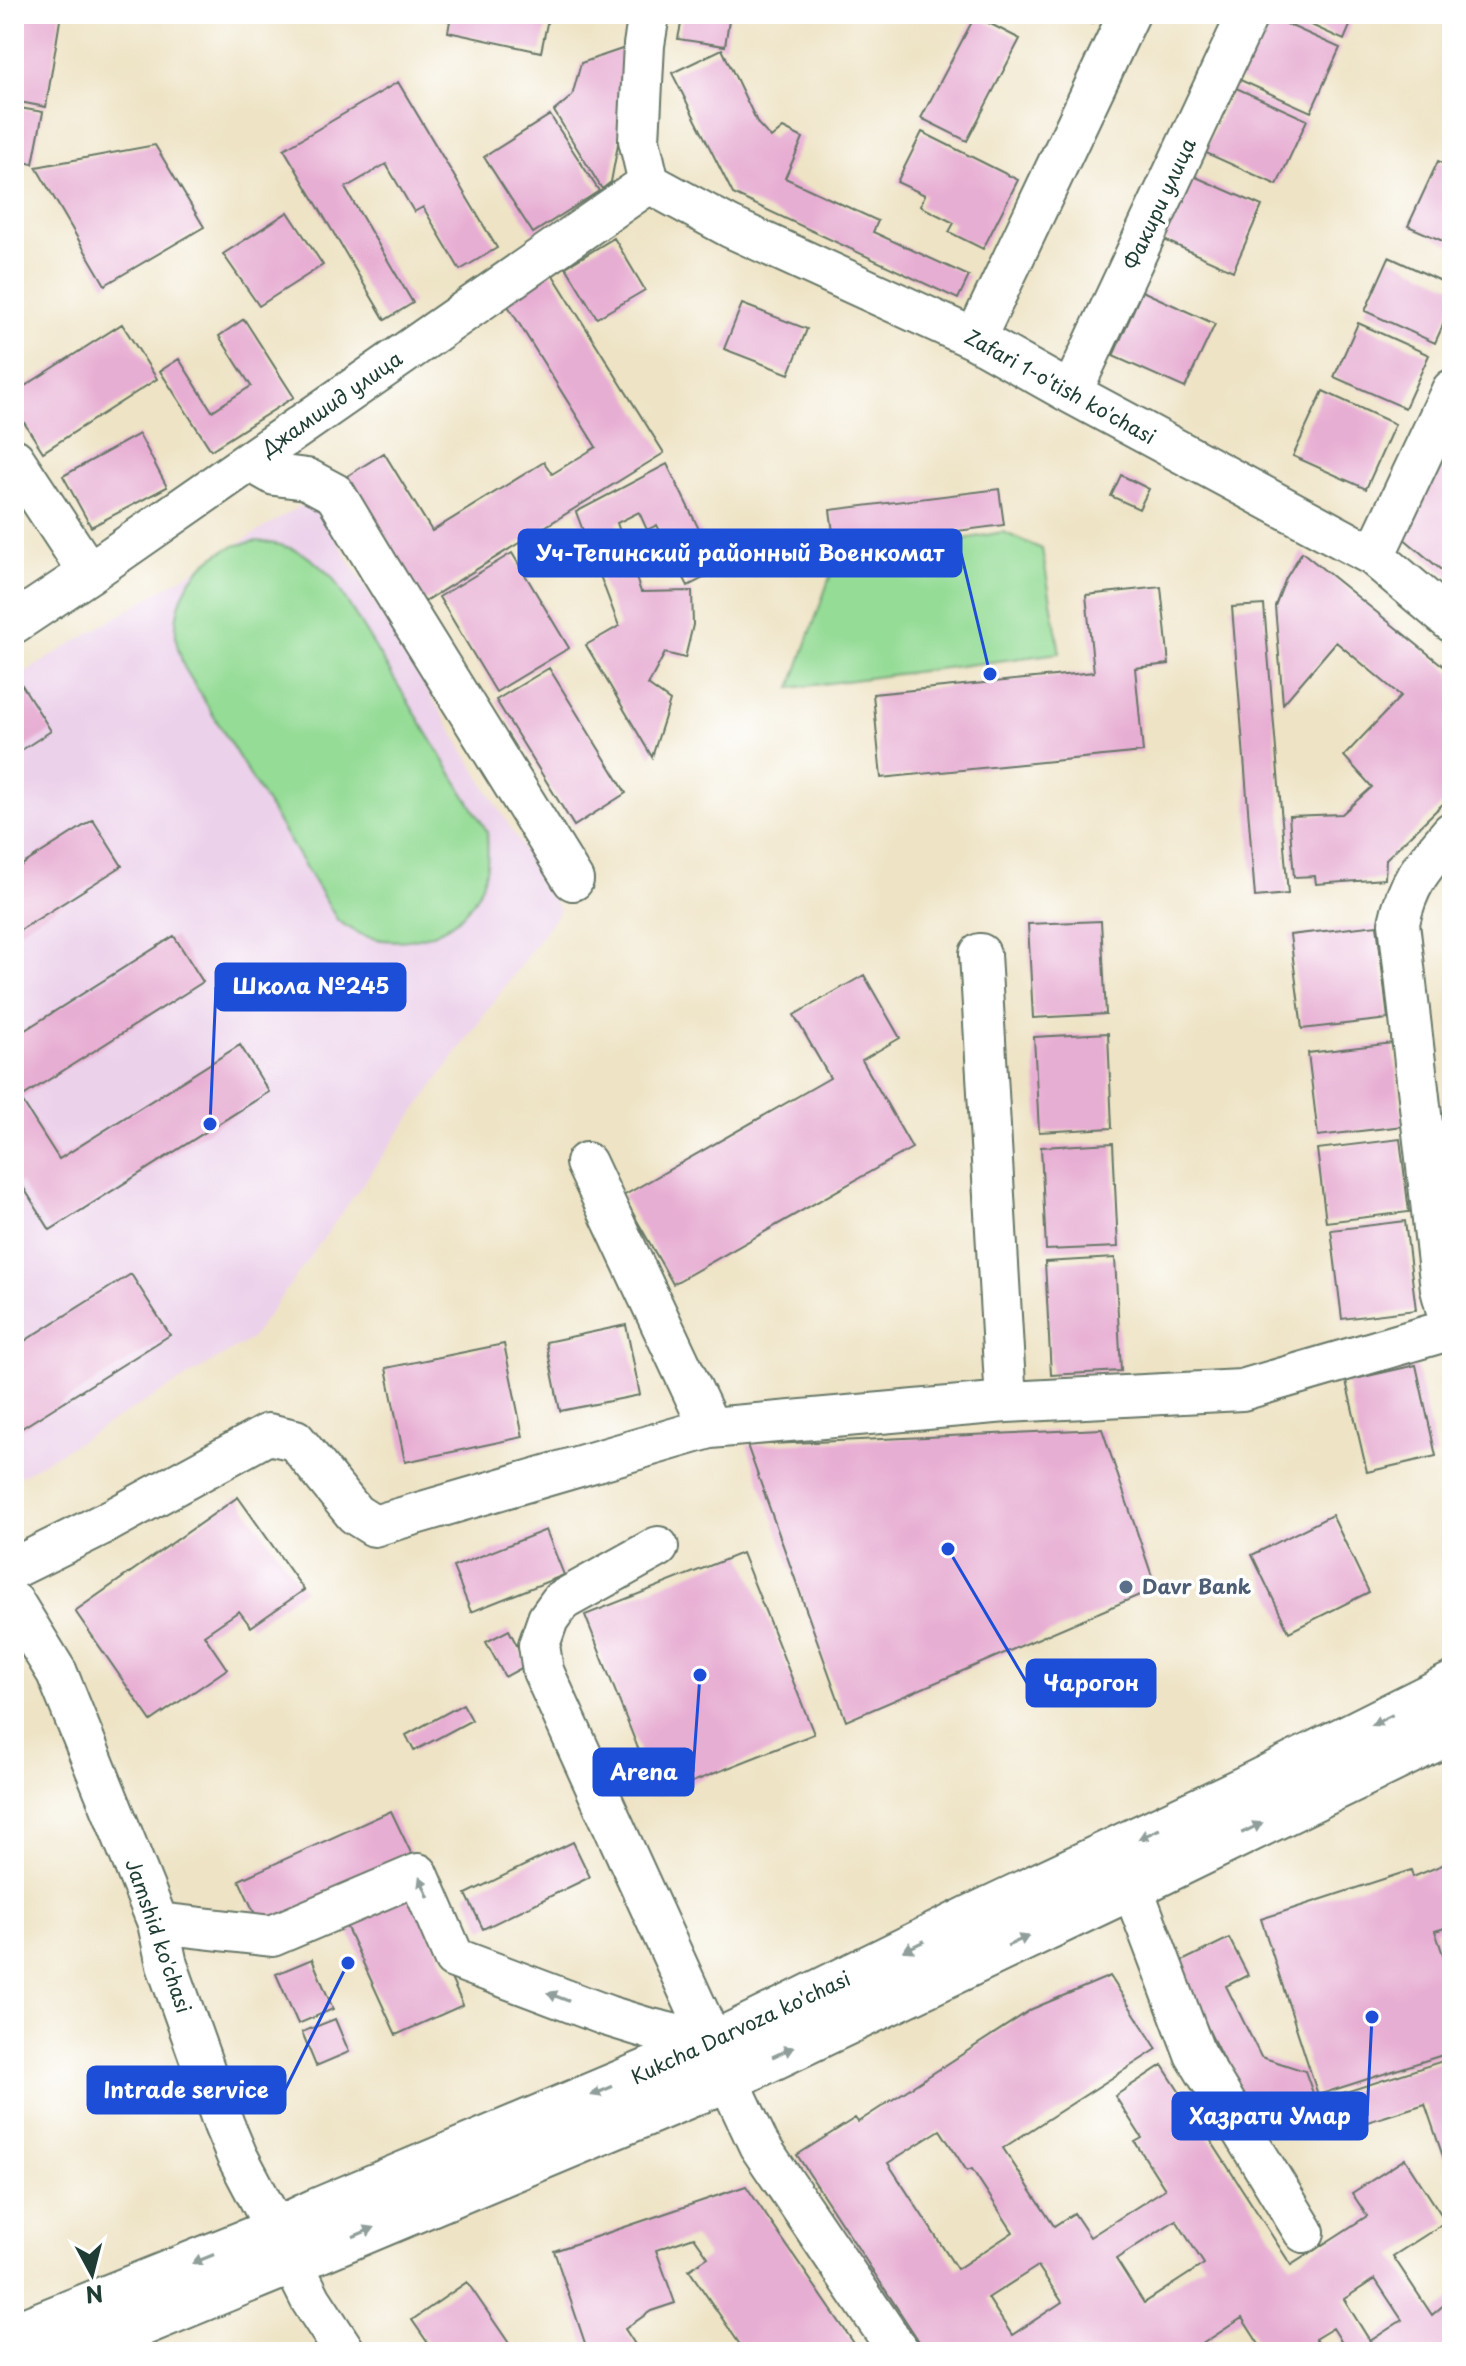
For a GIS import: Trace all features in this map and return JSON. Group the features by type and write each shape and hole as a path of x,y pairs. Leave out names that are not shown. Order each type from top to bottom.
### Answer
{"main road":[{"name":"Kukcha Darvoza ko'chasi","path":"721,2061 970,1918 1246,1788 1452,1685"},
{"name":"Kukcha Darvoza ko'chasi","path":"73,2352 284,2246 316,2211 721,2061 1132,1887 1452,1731"},
{"name":"Kukcha Darvoza ko'chasi","path":"14,2335 284,2246"}],"street":[{"path":"649,14 644,45 639,140 649,183"},
{"path":"975,339 1129,14"},
{"name":"Факири улица","path":"1071,393 1248,14"},
{"name":"Zafari 1-o'tish ko'chasi","path":"649,183 730,227 975,339 1374,556 1452,622"},
{"name":"Джамшид улица","path":"14,623 649,183"},
{"path":"1374,556 1452,390"},
{"path":"14,459 89,573"},
{"path":"250,461 275,475 307,479 335,494 573,880"},
{"path":"14,1568 111,1520 268,1434 295,1440 355,1514 374,1526 710,1428 1006,1402 1242,1390 1452,1330 1441,1289 1399,923 1404,899 1415,876 1452,832"},
{"path":"980,954 1006,1402"},
{"path":"586,1163 710,1428"},
{"path":"658,1547 561,1601 548,1619 539,1645 543,1671 759,2145 899,2352"},
{"name":"Jamshid ko'chasi","path":"14,1603 57,1673 158,1923 167,1965 237,2156 340,2350"},
{"path":"158,1923 272,1936 418,1874 454,1958 647,2028 721,2061"},
{"path":"1132,1887 1195,2054 1304,2232"}],"shaded area":[{"path":"312,499 560,910 251,1339 14,1480 14,679"}],"green space":[{"path":"1003,532 1042,549 1060,653 791,688 839,551 918,547"},
{"path":"258,541 299,552 332,577 487,831 487,866 481,887 461,916 433,934 399,941 382,940 362,935 338,921 184,667 177,644 176,622 188,585 204,564 215,556 234,546"}],"building":[{"path":"15,14 61,14 46,107 14,101"},
{"path":"424,14 549,14 541,52 448,32 450,21"},
{"path":"683,14 730,14 725,46 678,39"},
{"path":"1070,14 1096,14 1092,24"},
{"path":"1287,14 1355,14 1344,40"},
{"path":"1267,15 1340,48 1311,112 1238,79"},
{"path":"975,16 1020,39 967,141 921,118"},
{"path":"628,47 627,86 617,150 611,182 602,189 554,111 572,96 581,63"},
{"path":"722,49 758,124 771,138 783,128 803,138 785,178 878,221 873,232 969,276 958,299 733,194 672,73"},
{"path":"398,82 497,248 460,270 423,207 414,212 386,164 345,188 413,303 385,320 284,149"},
{"path":"1234,87 1307,120 1277,185 1204,152"},
{"path":"14,107 43,112 33,164 14,160"},
{"path":"550,115 599,191 533,233 484,157"},
{"path":"922,132 1018,180 983,249 949,232 954,223 920,206 925,195 897,182"},
{"path":"155,145 204,227 105,285 36,167"},
{"path":"1438,161 1452,168 1452,245 1408,226"},
{"path":"1189,174 1262,206 1233,271 1160,238"},
{"path":"288,212 323,265 259,306 223,254"},
{"path":"614,238 645,290 597,318 566,267"},
{"path":"1389,257 1452,286 1452,305 1435,343 1365,311"},
{"path":"551,272 664,453 419,605 341,480 384,453 432,531 544,462 552,474 596,447 505,301"},
{"path":"1142,291 1215,324 1185,388 1113,356"},
{"path":"742,304 807,329 789,374 724,349"},
{"path":"244,319 294,397 211,450 160,371 179,359 212,411 251,386 219,336"},
{"path":"1358,323 1429,355 1405,408 1334,377"},
{"path":"122,324 157,379 43,452 14,407 14,393"},
{"path":"1323,391 1395,424 1366,489 1293,456"},
{"path":"139,434 167,487 91,527 63,476"},
{"path":"1452,440 1452,579 1402,537"},
{"path":"667,464 719,570 688,586 657,525 647,530 639,512 617,523 641,592 692,591 693,625 685,658 665,653 648,685 670,701 652,757 586,645 619,626 576,512"},
{"path":"1121,475 1149,489 1139,509 1111,496"},
{"path":"999,489 1004,525 835,547 830,510"},
{"path":"1302,552 1452,673 1452,795 1386,859 1385,879 1316,884 1315,876 1294,877 1289,816 1342,814 1372,787 1344,756 1401,696 1336,642 1283,704 1275,606 1286,578"},
{"path":"512,553 569,648 496,692 439,597"},
{"path":"1161,587 1169,664 1135,668 1143,752 881,778 873,694 1094,672 1086,595"},
{"path":"1264,605 1288,894 1255,897 1232,607"},
{"path":"549,668 626,793 574,826 496,700"},
{"path":"22,685 51,731 14,755 14,690"},
{"path":"93,820 122,866 14,934 14,870"},
{"path":"1101,921 1106,1014 1033,1018 1028,924"},
{"path":"1377,925 1388,1019 1302,1029 1290,935"},
{"path":"174,936 203,982 20,1098 59,1159 240,1045 269,1092 50,1230 20,1182 14,1186 14,1037"},
{"path":"864,975 900,1038 862,1060 912,1148 673,1284 623,1196 830,1078 794,1015"},
{"path":"1108,1033 1112,1128 1039,1132 1034,1037"},
{"path":"1393,1043 1403,1126 1318,1136 1308,1053"},
{"path":"1400,1139 1409,1212 1326,1222 1317,1149"},
{"path":"1113,1143 1118,1247 1046,1250 1041,1147"},
{"path":"1405,1221 1416,1310 1342,1319 1331,1230"},
{"path":"1115,1258 1121,1371 1051,1375 1045,1262"},
{"path":"131,1274 170,1335 14,1433 14,1338 18,1345"},
{"path":"626,1325 640,1395 560,1411 546,1342"},
{"path":"504,1344 523,1437 405,1462 386,1368"},
{"path":"1416,1365 1436,1456 1367,1472 1346,1381"},
{"path":"1102,1429 1156,1588 846,1721 747,1445"},
{"path":"238,1497 304,1590 251,1627 239,1611 204,1635 227,1669 151,1721 75,1611"},
{"path":"1332,1515 1369,1592 1289,1632 1252,1555"},
{"path":"546,1530 564,1575 471,1612 453,1567"},
{"path":"742,1553 814,1734 657,1796 585,1615"},
{"path":"509,1630 527,1665 505,1677 486,1642"},
{"path":"463,1704 472,1720 414,1751 406,1735"},
{"path":"391,1811 413,1857 261,1927 239,1880"},
{"path":"573,1842 590,1877 483,1929 466,1894"},
{"path":"1452,1861 1452,1947 1445,1928 1435,1931 1452,1981 1452,2052 1318,2095 1261,1919 1411,1870 1413,1877"},
{"path":"410,1888 463,2005 396,2035 343,1919"},
{"path":"1229,1938 1248,1975 1226,1986 1261,2057 1305,2071 1314,2096 1324,2099 1452,2058 1452,2183 1425,2104 1348,2128 1328,2120 1326,2126 1243,2100 1176,1964"},
{"path":"312,1959 333,2009 298,2024 276,1974"},
{"path":"1110,1976 1157,2049 1003,2148 1054,2226 1074,2213 1090,2237 1165,2189 1135,2142 1142,2138 1115,2096 1162,2065 1291,2265 1367,2216 1352,2193 1405,2159 1446,2222 1393,2256 1432,2315 1452,2298 1452,2352 1348,2352 1333,2328 1315,2339 1324,2352 1264,2352 1242,2318 1194,2352 926,2352 797,2155 855,2118 858,2122 1032,2009","holes":["940,2130 967,2171 972,2169 1013,2232 957,2269 888,2163","1176,2220 1204,2264 1144,2303 1116,2259","1038,2266 1062,2302 1012,2335 988,2298","1375,2279 1402,2320 1370,2341 1344,2299"]},
{"path":"335,2019 349,2052 316,2066 302,2032"},
{"path":"746,2186 860,2352 745,2352 689,2270 708,2257 694,2237 656,2250 675,2303 651,2311 625,2329 640,2352 588,2352 554,2251"},
{"path":"467,2282 515,2352 434,2352 412,2320"}],"place":[{"name":"Уч-Тепинский районный Военкомат","path":"990,674"},
{"name":"Школа №245","path":"210,1124"},
{"name":"Чарогон","path":"948,1549"},
{"name":"Davr Bank","path":"1126,1587"},
{"name":"Arena","path":"700,1675"},
{"name":"Intrade service","path":"348,1963"},
{"name":"Хазрати Умар","path":"1372,2017"}]}
